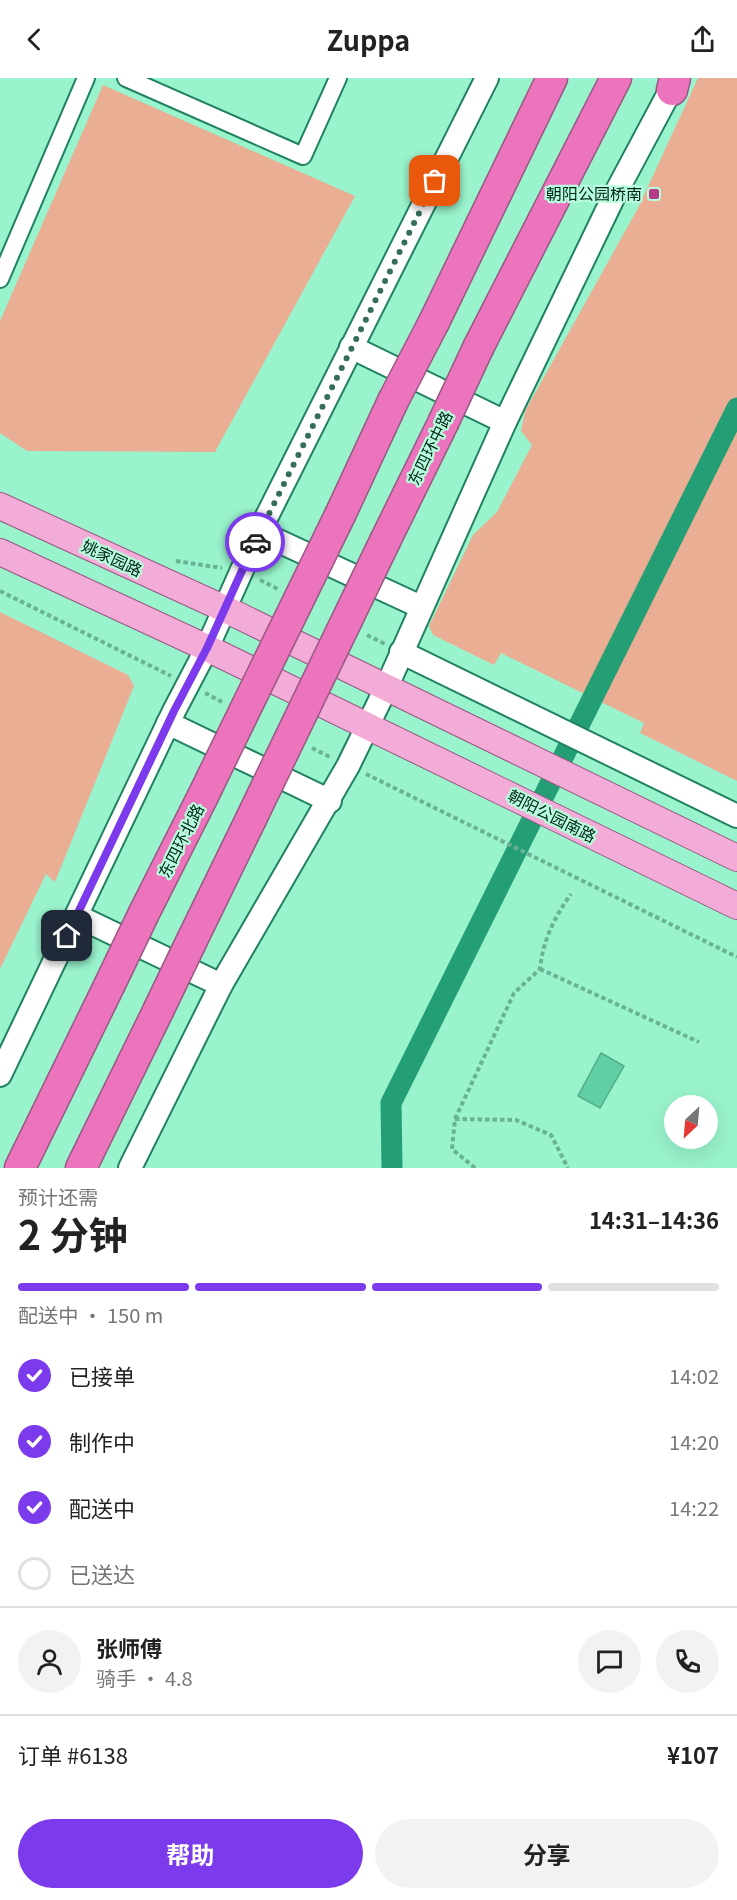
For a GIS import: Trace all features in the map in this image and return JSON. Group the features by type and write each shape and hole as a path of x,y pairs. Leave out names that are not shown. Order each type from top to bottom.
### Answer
{"highway":[{"name":"东四环北路","path":"20,1168 552,78"},
{"name":"东四环中路","path":"81,1168 479,346 616,78"}],"main road":[{"name":"姚家园路","path":"0,506 387,686"},
{"path":"0,552 207,648"},
{"name":"朝阳公园南路","path":"207,648 737,906"},
{"path":"387,686 737,858"}],"street":[{"path":"0,279 86,78"},
{"path":"126,78 303,156 338,78"},
{"path":"0,1075 168,723 207,648 259,532 487,78"},
{"path":"130,1168 221,985 330,801 387,686 505,422 613,198 675,82"},
{"path":"351,346 505,422"},
{"path":"259,532 421,607"},
{"path":"401,652 737,816"},
{"path":"168,723 330,801"},
{"path":"77,915 221,985"}],"path":[{"path":"170,560 242,572 280,590"},
{"path":"360,631 401,652"},
{"path":"461,822 737,957"},
{"path":"475,1168 452,1149 455,1119 514,993 540,969 542,947 556,914 571,894"},
{"path":"540,969 699,1042"},
{"path":"455,1119 516,1120 550,1135 568,1168"}],"shaded area":[{"path":"698,78 737,78 737,781 640,733 644,723 501,653 494,665 433,635 429,626 473,535 497,512 532,445 521,431 525,411 638,208"},
{"path":"103,85 355,196 215,452 27,451 0,433 0,321"},
{"path":"0,612 128,675 134,686 55,882 46,874 0,969"}],"building":[{"path":"601,1053 624,1066 600,1108 578,1096"}],"waterway":[{"path":"392,1168 391,1103 737,408"}],"way so far":[{"path":"255,542 435,181"}],"place":[{"name":"朝阳公园桥南","path":"654,194"}],"route":[{"path":"67,936 174,711 207,648 255,542"}]}
